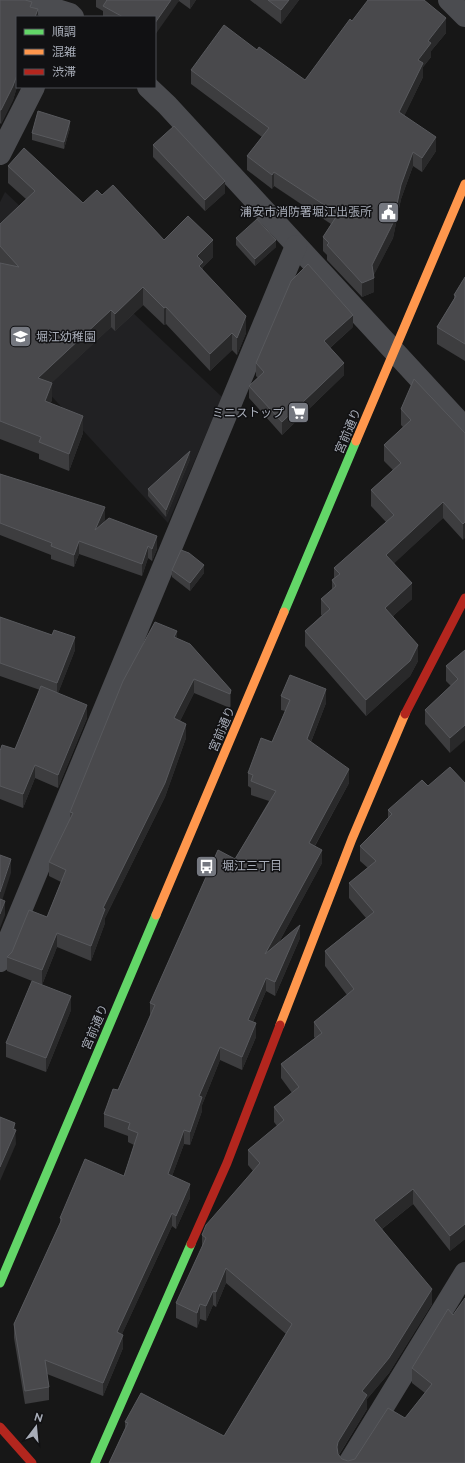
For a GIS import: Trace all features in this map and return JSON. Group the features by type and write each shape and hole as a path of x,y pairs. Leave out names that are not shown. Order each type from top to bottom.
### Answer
{"street":[{"path":"25,0 72,12"},
{"path":"450,0 465,16"},
{"path":"0,154 33,88"},
{"path":"149,88 167,105 465,428"},
{"name":"宮前通り","path":"0,1283 465,184"},
{"path":"0,961 296,246"},
{"path":"95,1463 130,1380 227,1163 352,839 409,706 465,598"},
{"path":"348,1463 465,1273"},
{"path":"0,1427 32,1463"}],"shaded area":[{"path":"5,192 222,397 168,523 0,340 0,202"}],"building":[{"path":"0,0 25,0 32,2 30,7 38,9 35,16 16,16 16,78 0,110"},
{"path":"107,0 171,0 156,22 156,16 121,16 103,6"},
{"path":"268,0 289,0 281,10"},
{"path":"368,0 424,0 446,18 428,41 431,43 418,60 423,63 399,112 436,137 422,158 413,152 401,185 393,223 372,265 374,278 362,283 327,245 329,243 323,237 338,214 274,172 272,175 247,156 269,128 191,70 224,25 257,50 259,47 305,80 350,19 352,21"},
{"path":"38,111 70,121 64,142 32,133"},
{"path":"174,126 225,181 205,200 153,145"},
{"path":"24,148 83,203 97,190 102,195 113,185 164,240 188,216 213,240 197,256 203,262 199,266 246,316 237,338 232,333 210,354 166,307 164,308 143,287 115,314 111,310 38,378 52,383 45,401 83,416 69,454 39,442 41,437 0,421 0,263 19,267 0,246 0,224 35,191 8,166"},
{"path":"257,219 276,240 255,259 236,238"},
{"path":"308,264 353,315 324,341 344,363 282,422 249,386 264,372 256,363 291,281"},
{"path":"465,277 465,344 437,327 456,296 454,295"},
{"path":"414,379 465,433 465,522 463,524 443,502 386,555 412,583 385,608 418,645 410,661 366,700 305,631 330,609 321,599 336,586 332,580 340,574 334,568 394,515 371,490 401,463 384,445 411,420 401,409"},
{"path":"190,451 166,510 148,489"},
{"path":"0,474 105,507 95,530 109,518 157,536 152,549 148,546 142,564 79,541 74,555 51,546 52,543 0,523"},
{"path":"181,550 189,553 204,565 190,583 172,570"},
{"path":"0,617 52,635 54,630 75,637 57,683 0,663"},
{"path":"155,622 177,631 174,637 190,644 231,690 230,694 194,679 174,718 186,724 165,783 103,908 105,909 91,946 57,933 42,970 7,957 12,952 29,910 47,917 66,870 49,862 73,813 70,812 123,681"},
{"path":"465,650 465,725 450,738 425,710 458,679 446,666"},
{"path":"290,675 326,689 307,739 349,769 309,843 322,850 265,954 300,925 275,982 266,978 248,1020 256,1023 242,1057 220,1047 199,1096 202,1097 190,1132 184,1130 168,1174 190,1184 176,1216 172,1213 117,1332 123,1335 103,1383 45,1360 49,1387 25,1391 14,1324 62,1219 60,1218 85,1159 124,1176 138,1133 128,1129 130,1123 104,1114 113,1089 118,1090 155,1005 150,1003 218,850 235,859 276,791 251,781 253,775 248,773 261,738 272,742 290,700 281,696"},
{"path":"41,686 87,705 58,775 35,765 23,794 0,786 0,751 2,745 15,749"},
{"path":"450,767 465,783 465,1224 450,1236 413,1189 374,1220 432,1289 389,1358 362,1391 367,1395 338,1442 337,1447 338,1454 342,1459 348,1461 355,1459 388,1408 405,1418 432,1384 412,1368 448,1309 453,1315 465,1298 465,1463 109,1463 128,1423 125,1422 141,1393 224,1436 292,1324 226,1268 216,1292 213,1291 206,1306 200,1304 197,1313 176,1303 206,1238 202,1235 206,1225 260,1163 248,1150 284,1120 274,1107 299,1087 281,1064 322,1033 314,1022 354,989 325,951 374,912 349,883 376,861 360,846 392,814 388,810 422,780 428,786"},
{"path":"0,855 11,859 0,892"},
{"path":"0,899 5,901 0,914"},
{"path":"32,981 71,996 46,1058 6,1043"},
{"path":"0,1117 15,1123 13,1129 16,1130 0,1167"}],"traffic: fast":[{"path":"284,612 356,441"},
{"path":"0,1283 156,915"},
{"path":"95,1463 191,1244"}],"traffic: slow":[{"path":"356,441 465,184"},
{"path":"156,915 284,612"},
{"path":"280,1025 352,839 405,714"}],"traffic: jam":[{"path":"405,714 465,598"},
{"path":"191,1244 227,1163 280,1025"},
{"path":"0,1427 32,1463"}],"place":[{"name":"浦安市消防署堀江出張所","path":"388,212"},
{"name":"堀江幼稚園","path":"21,337"},
{"name":"ミニストップ","path":"299,413"},
{"name":"堀江三丁目","path":"207,866"}]}
